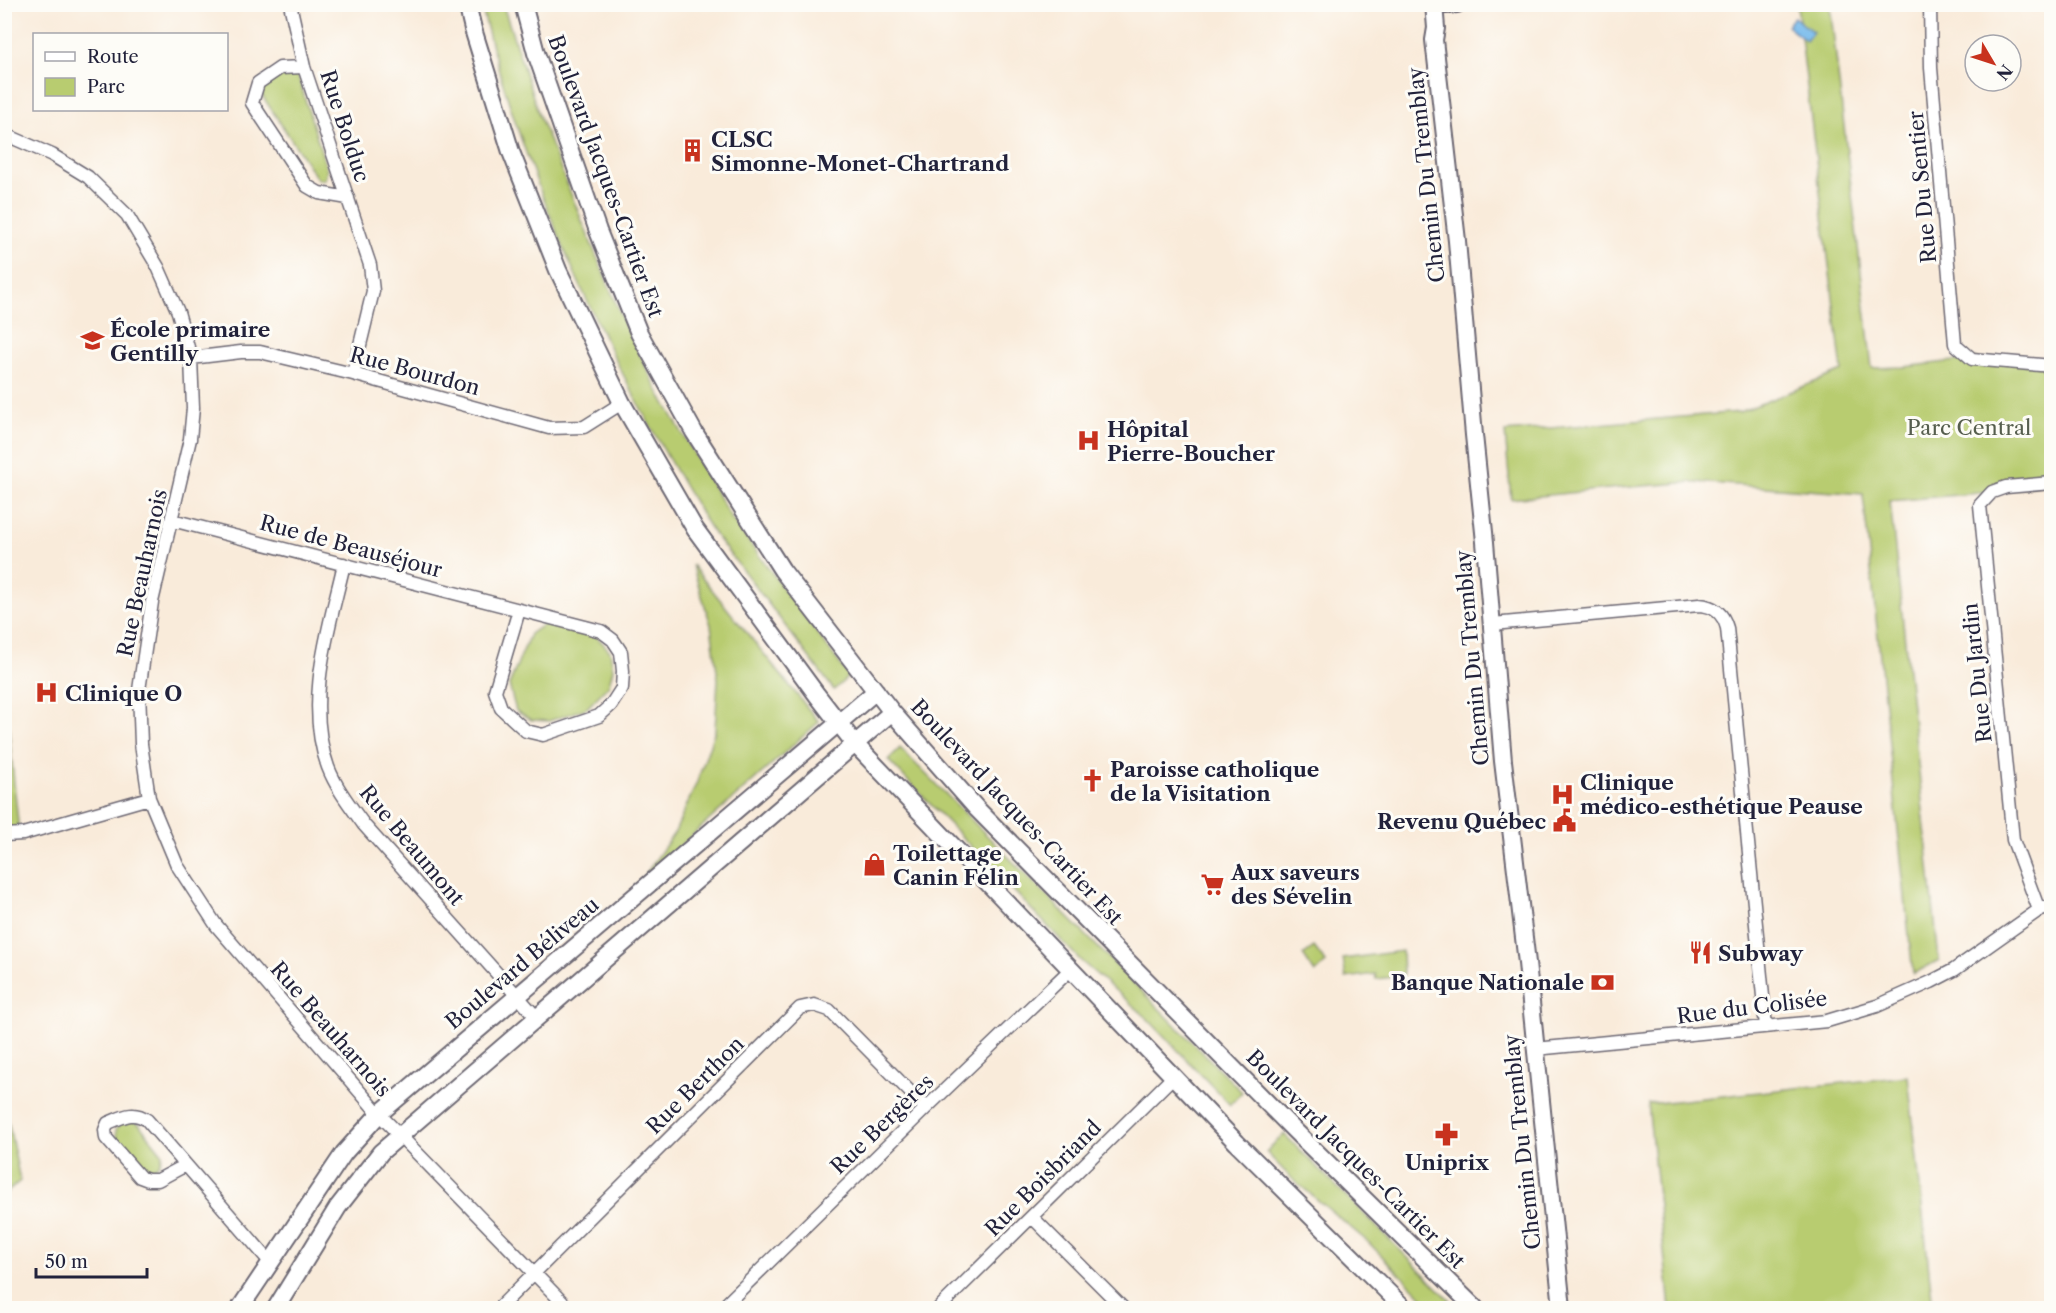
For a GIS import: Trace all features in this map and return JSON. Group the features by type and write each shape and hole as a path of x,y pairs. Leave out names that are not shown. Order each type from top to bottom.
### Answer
{"main road":[{"path":"467,4 512,152 558,270 622,403 695,529 855,744 1237,1143 1404,1308"},
{"name":"Boulevard Jacques-Cartier Est","path":"523,4 536,52 598,231 639,333 694,432 782,570 892,712 977,809 1295,1131 1475,1308"},
{"path":"1434,5 1457,4"},
{"name":"Chemin Du Tremblay","path":"1434,5 1436,28 1434,40 1457,241 1493,624 1503,761 1562,1308"},
{"name":"Boulevard Béliveau","path":"240,1308 344,1153 379,1114 876,691"},
{"path":"276,1308 338,1207 381,1152 892,712"}],"street":[{"name":"Rue Bolduc","path":"290,4 304,67 370,265 373,291 353,374"},
{"name":"Rue Du Sentier","path":"1930,4 1931,68 1955,344 1971,359 2052,366"},
{"name":"Rue Bolduc","path":"304,67 280,68 258,83 252,103 307,186 318,193 348,198"},
{"name":"Rue Beauharnois","path":"4,134 52,155 88,177 127,215 158,267 177,312 191,358 193,408 190,439 152,602 139,690 141,744 149,798 177,865 216,925 379,1114 568,1308"},
{"name":"Rue Bourdon","path":"191,358 260,352 353,374 549,428 584,427 622,403"},
{"name":"Rue Du Jardin","path":"2039,910 2013,840 1980,506 1992,492 2006,487 2052,483"},
{"name":"Rue de Beauséjour","path":"172,519 601,631 613,640 621,652 623,671 622,688 611,705 599,717 543,735 526,731 501,708 495,691 519,610"},
{"name":"Rue Beaumont","path":"344,564 319,670 319,731 328,767 364,825 537,1018"},
{"path":"1493,624 1699,605 1715,609 1723,617 1727,628 1766,1027"},
{"path":"4,835 23,834 149,798"},
{"name":"Rue du Colisée","path":"1535,1049 1827,1021 1902,995 1953,970 2039,910 2052,905"},
{"name":"Rue Bergères","path":"722,1308 1071,969"},
{"name":"Rue Berthon","path":"499,1308 800,1008 814,1005 829,1010 926,1108"},
{"name":"Rue Boisbriand","path":"939,1308 1173,1076"},
{"path":"186,1165 158,1180 140,1177 106,1138 105,1130 108,1123 130,1114 140,1115 147,1120 271,1263"},
{"path":"1032,1216 1123,1308"}],"green space":[{"path":"481,5 503,5 539,115 626,327 657,389 731,518 849,676 834,690 720,542 636,399 574,271 546,205 499,72"},
{"name":"Parc Central","path":"1797,5 1830,5 1872,368 1904,367 1972,359 2051,366 2051,483 1992,492 1890,501 1939,960 1913,974 1863,494 1694,482 1511,499 1505,432 1740,412 1842,371"},
{"path":"282,72 297,73 327,170 325,179 320,180 316,177 261,94 260,89"},
{"path":"692,565 819,722 640,882 675,832 697,782 715,730 718,679 711,625"},
{"path":"544,624 596,636 610,651 613,669 609,685 587,708 549,721 531,720 516,711 509,685 530,634"},
{"path":"5,692 19,832 5,831"},
{"path":"900,748 1242,1092 1230,1105 1144,1015 1082,962 888,760"},
{"path":"1314,947 1326,963 1315,973 1303,955"},
{"path":"1402,951 1403,976 1376,979 1375,974 1346,978 1343,959"},
{"path":"1908,1076 1933,1308 1670,1308 1648,1104"},
{"path":"4,1100 20,1181 5,1194 4,1194"},
{"path":"127,1121 139,1124 162,1153 159,1164 150,1169 142,1168 117,1140 116,1129"},
{"path":"1284,1134 1458,1308 1433,1308 1368,1242 1290,1177 1266,1152"}],"water":[{"path":"1794,17 1813,32 1806,41 1787,26"}],"place":[{"name":"CLSC Simonne-Monet-Chartrand","path":"693,151"},
{"name":"École primaire Gentilly","path":"92,341"},
{"name":"Hôpital Pierre-Boucher","path":"1089,441"},
{"name":"Clinique O","path":"47,693"},
{"name":"Paroisse catholique de la Visitation","path":"1092,781"},
{"name":"Clinique médico-esthétique Peause","path":"1562,794"},
{"name":"Revenu Québec","path":"1564,821"},
{"name":"Toilettage Canin Félin","path":"875,865"},
{"name":"Aux saveurs des Sévelin","path":"1213,884"},
{"name":"Subway","path":"1700,953"},
{"name":"Banque Nationale","path":"1602,982"},
{"name":"Uniprix","path":"1447,1134"}]}
